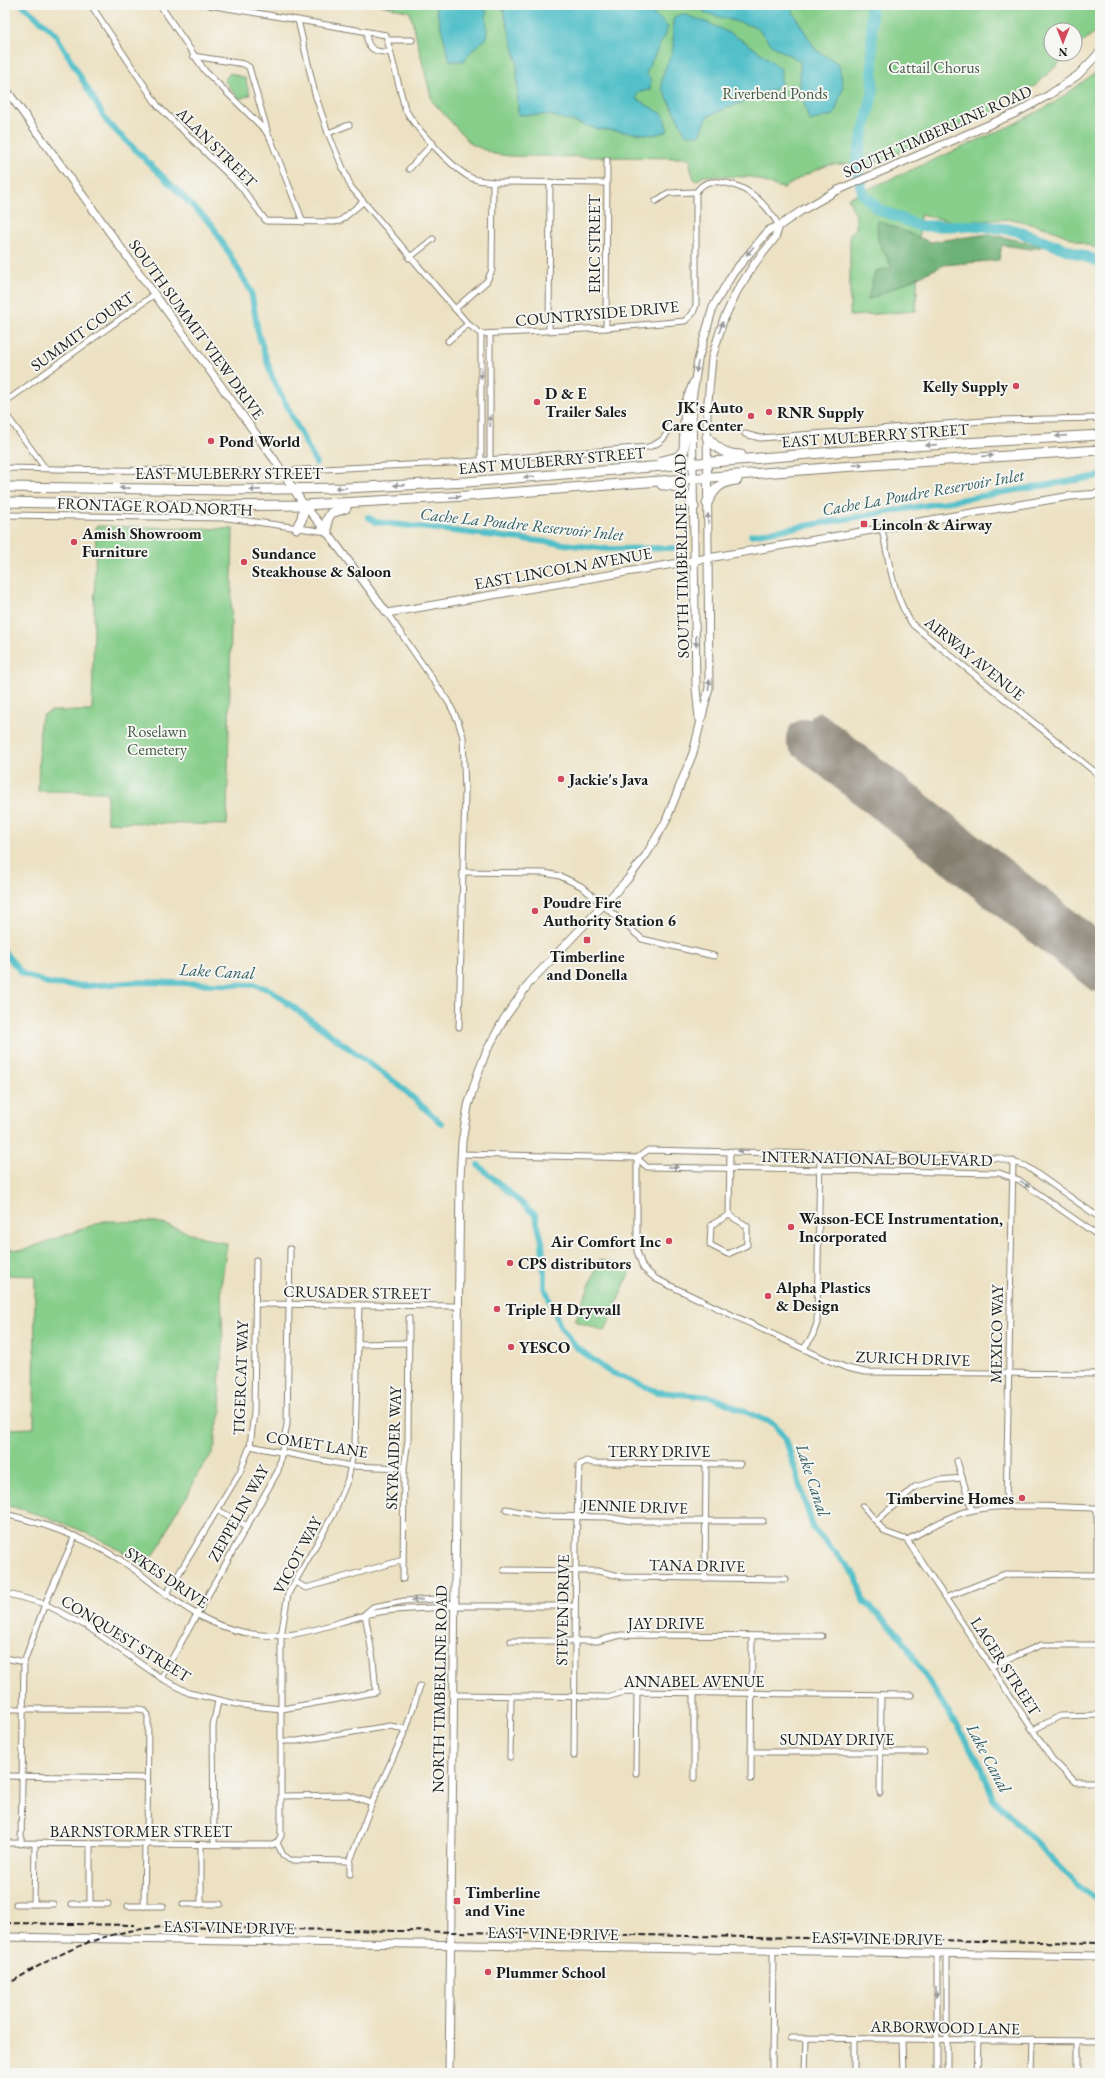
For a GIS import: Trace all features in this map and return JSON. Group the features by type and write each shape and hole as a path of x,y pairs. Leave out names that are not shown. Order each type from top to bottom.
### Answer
{"highway":[{"path":"555,475 596,467 667,461 678,457 685,447 686,404 694,383"},
{"name":"EAST MULBERRY STREET","path":"5,487 226,490 294,489 467,482 868,450 1100,435"},
{"path":"707,437 720,451 735,455 846,447 868,450"},
{"name":"EAST MULBERRY STREET","path":"5,502 205,506 304,505 533,491 840,467 1100,450"},
{"path":"707,503 716,489 731,480 808,474 840,467"},
{"path":"533,491 554,494 666,485 682,489 687,493 694,507"},
{"path":"327,532 328,516 334,510 364,507 384,501"},
{"path":"297,528 302,518 304,505"}],"main road":[{"name":"SOUTH TIMBERLINE ROAD","path":"699,722 696,688 694,560 694,383 705,332 713,307 723,289 746,256 769,230 779,226 800,211 836,191 1016,113 1050,95 1078,75 1100,52"},
{"name":"SOUTH SUMMIT VIEW DRIVE","path":"5,88 282,471 304,505 327,532 387,613"},
{"name":"SOUTH TIMBERLINE ROAD","path":"461,1154 464,1128 477,1076 486,1052 504,1018 530,982 627,880 646,855 665,823 693,753 699,722 709,688 707,437 709,378 712,358 723,321 745,277 775,238 779,226"},
{"name":"EAST LINCOLN AVENUE","path":"387,613 1071,496 1100,494"},
{"name":"NORTH TIMBERLINE ROAD","path":"449,2073 461,1154"},
{"name":"EAST VINE DRIVE","path":"5,1937 1100,1956"}],"street":[{"name":"ALAN STREET","path":"91,5 158,106 241,187 266,221 340,221 363,202"},
{"path":"160,5 193,56 205,71 258,122 271,140"},
{"path":"208,5 367,32 387,38 412,40"},
{"path":"298,20 315,94 328,133 351,187 409,258 468,324 481,334 481,460"},
{"path":"367,32 366,39 370,47 377,52 390,52"},
{"path":"387,38 405,109 411,119 433,143 467,176 479,181 493,182 607,183"},
{"path":"193,56 244,64 249,67 264,123 303,222"},
{"path":"328,133 349,125"},
{"path":"409,169 433,143"},
{"name":"ERIC STREET","path":"606,328 607,160"},
{"path":"456,309 487,281 492,270 493,182"},
{"path":"549,331 550,182"},
{"path":"656,201 668,193 696,192 701,185 707,182 736,185 758,198 772,213 779,226"},
{"name":"COUNTRYSIDE DRIVE","path":"481,334 606,328 679,322 692,313 696,304 696,192"},
{"path":"409,258 433,239"},
{"name":"SUMMIT COURT","path":"5,402 155,294"},
{"path":"448,341 468,324"},
{"path":"490,334 490,460"},
{"path":"5,413 45,468"},
{"path":"745,434 760,438 997,420 1100,418"},
{"path":"5,468 282,471 387,467 648,447 661,441 668,432 669,427"},
{"name":"FRONTAGE ROAD NORTH","path":"5,515 228,518 327,532"},
{"name":"AIRWAY AVENUE","path":"882,529 894,584 902,608 913,625 1100,776"},
{"name":"SOUTH SUMMIT VIEW DRIVE","path":"387,613 442,692 453,711 461,731 465,757 459,1027"},
{"path":"462,872 544,873 560,876 581,886 602,907 642,939 656,944 682,948 714,956"},
{"name":"INTERNATIONAL BOULEVARD","path":"461,1154 637,1158 648,1150 998,1158 1013,1161 1035,1171 1100,1218"},
{"path":"729,1214 730,1151"},
{"path":"804,1348 812,1337 817,1323 820,1153"},
{"name":"INTERNATIONAL BOULEVARD","path":"637,1158 647,1167 1000,1173 1019,1180 1100,1237"},
{"name":"ZURICH DRIVE","path":"637,1158 637,1251 644,1268 656,1279 847,1368 865,1372 1100,1374"},
{"name":"MEXICO WAY","path":"1006,1507 1013,1161"},
{"path":"729,1214 747,1226 747,1245 728,1254 710,1244 711,1226 729,1214"},
{"name":"ZEPPELIN WAY","path":"161,1678 278,1471 283,1453 287,1424 290,1249"},
{"name":"TIGERCAT WAY","path":"166,1595 240,1472 250,1446 254,1413 256,1260"},
{"name":"CRUSADER STREET","path":"255,1304 458,1306"},
{"name":"VICOT WAY","path":"277,1843 282,1836 281,1636 288,1594 332,1515 348,1479 355,1443 358,1305"},
{"name":"SKYRAIDER WAY","path":"403,1579 404,1468 408,1440 409,1318"},
{"path":"358,1344 409,1343"},
{"name":"COMET LANE","path":"250,1446 351,1466 404,1468"},
{"name":"TERRY DRIVE","path":"579,1465 586,1461 593,1463 740,1464"},
{"path":"957,1461 972,1510"},
{"path":"705,1578 706,1464"},
{"name":"STEVEN DRIVE","path":"574,1756 575,1606 579,1465"},
{"path":"876,1521 915,1487 939,1480 962,1478"},
{"path":"863,1506 885,1532 907,1540 956,1515 972,1510 1006,1507 1098,1508 1099,1575 1006,1574 945,1598"},
{"path":"218,1510 247,1526"},
{"name":"JENNIE DRIVE","path":"506,1510 539,1516 607,1517 631,1521 763,1521"},
{"name":"SYKES DRIVE","path":"5,1514 36,1521 75,1536 132,1568 196,1616 247,1634 281,1636 309,1632 365,1614"},
{"path":"21,1844 24,1662 45,1604 75,1536"},
{"name":"LAGER STREET","path":"907,1540 992,1666 1052,1759 1075,1782 1100,1782"},
{"path":"295,1582 306,1588 403,1560"},
{"path":"504,1570 576,1570"},
{"name":"TANA DRIVE","path":"576,1570 624,1577 786,1579"},
{"name":"CONQUEST STREET","path":"5,1593 45,1604 88,1627 161,1678 189,1693 218,1701 262,1708 282,1709 376,1692 373,1659 365,1614"},
{"path":"365,1614 373,1607 404,1601 436,1599 455,1606"},
{"path":"365,1614 400,1609 455,1606 575,1606"},
{"name":"JAY DRIVE","path":"511,1641 597,1641 621,1635 822,1636"},
{"path":"751,1779 752,1636"},
{"path":"992,1666 1041,1645 1100,1645"},
{"path":"5,1658 24,1662"},
{"path":"350,1874 350,1862 372,1803 406,1729 420,1686"},
{"name":"ANNABEL AVENUE","path":"454,1695 607,1697 624,1692 911,1695"},
{"path":"636,1773 637,1692"},
{"path":"694,1692 694,1778"},
{"path":"880,1793 881,1695"},
{"path":"510,1758 511,1696"},
{"path":"214,1844 214,1726 218,1701"},
{"path":"5,1709 138,1709 144,1710 148,1715 144,1906"},
{"path":"1033,1730 1060,1716 1100,1715"},
{"path":"282,1741 297,1741 390,1726 406,1729"},
{"name":"SUNDAY DRIVE","path":"751,1752 924,1752"},
{"path":"5,1776 147,1778"},
{"path":"282,1796 348,1796 372,1803"},
{"path":"277,1843 283,1855 290,1860 350,1862"},
{"name":"BARNSTORMER STREET","path":"5,1844 272,1845 277,1843"},
{"path":"34,1904 35,1844"},
{"path":"90,1844 90,1904"},
{"path":"201,1844 201,1904"},
{"path":"16,1904 53,1904"},
{"path":"72,1904 108,1904"},
{"path":"183,1904 220,1904"},
{"path":"128,1906 163,1906"},
{"path":"772,2073 773,1950"},
{"path":"937,1953 937,2073"},
{"path":"947,1953 947,2073"},
{"name":"ARBORWOOD LANE","path":"790,2038 1100,2041"},
{"path":"805,2073 806,2038"},
{"path":"854,2039 854,2073"},
{"path":"902,2039 903,2073"},
{"path":"977,2073 978,2040"},
{"path":"1031,2073 1032,2040"},
{"path":"1077,2041 1077,2073"}],"green space":[{"name":"Riverbend Ponds","path":"381,5 1100,5 1100,28 1083,42 1083,22 1043,22 1043,62 1060,62 1035,86 1006,96 994,112 968,119 966,123 858,171 856,163 828,165 805,175 784,188 751,177 704,176 695,181 691,170 690,158 510,156 494,154 471,144 432,101 410,12"},
{"path":"1100,67 1100,250 1047,228 1012,219 957,222 920,215 916,311 850,316 850,234 856,229 856,216 848,198 1010,126 1054,103 1095,73"},
{"path":"230,73 245,78 250,95 239,99 224,80"},
{"path":"877,220 930,242 989,234 1044,246 1031,249 1002,245 999,260 944,265 868,300 875,271 892,268 878,241"},
{"name":"Roselawn Cemetery","path":"96,526 233,529 227,825 107,822 107,792 38,791 40,723 43,715 52,711 92,711"},
{"path":"104,1221 157,1222 218,1242 227,1243 221,1287 223,1346 219,1385 222,1411 215,1433 215,1445 211,1455 198,1473 188,1495 175,1513 161,1544 146,1566 95,1537 60,1522 5,1505 7,1429 34,1428 35,1276 8,1275 6,1249 24,1250"},
{"path":"600,1259 631,1269 605,1331 575,1321"}],"water":[{"path":"435,5 486,5 487,38 473,49 464,61 450,61"},
{"path":"502,5 643,5 668,28 646,73 651,80 650,90 638,92 636,99 663,114 668,131 654,135 598,129 550,115 518,115 517,61"},
{"path":"701,5 791,5 793,12 816,50 839,64 843,88 834,115 809,121 800,88 800,61 774,47 756,27 705,13"},
{"path":"682,14 722,29 747,43 781,69 781,83 777,88 708,116 700,135 686,135 662,88 663,74 673,48 674,17"}],"waterway":[{"name":"Cache La Poudre Reservoir Inlet","path":"22,5 55,33 107,122 212,225 251,291 258,332 272,377 316,463"},
{"path":"869,5 871,10 873,92 856,163 863,194 878,209 920,226 983,226 1014,230 1100,262"},
{"name":"Cache La Poudre Reservoir Inlet","path":"751,535 1100,476"},
{"name":"Cache La Poudre Reservoir Inlet","path":"368,517 376,522 607,549 675,548"},
{"name":"Lake Canal","path":"5,953 23,974 50,984 86,986 139,982 256,985 270,990 400,1086 441,1123"},
{"name":"Lake Canal","path":"478,1165 535,1215 542,1241 545,1288 560,1326 576,1347 608,1371 658,1392 712,1397 774,1424 786,1440 813,1528 856,1576 863,1600 901,1637 981,1765 993,1799 1082,1889 1100,1902"}],"taxiway":[{"path":"806,739 819,720 1100,941"}],"runway":[{"path":"806,739 1100,972"}],"railway":[{"path":"5,1923 135,1925"},
{"path":"5,1986 44,1963 82,1945 123,1932 167,1927 1100,1943"}],"place":[{"name":"Kelly Supply","path":"1016,386"},
{"name":"D & E Trailer Sales","path":"537,402"},
{"name":"RNR Supply","path":"769,412"},
{"name":"JK's Auto Care Center","path":"751,416"},
{"name":"Pond World","path":"211,441"},
{"name":"Lincoln & Airway","path":"864,524"},
{"name":"Amish Showroom Furniture","path":"74,542"},
{"name":"Sundance Steakhouse & Saloon","path":"244,562"},
{"name":"Jackie's Java","path":"561,779"},
{"name":"Poudre Fire Authority Station 6","path":"535,911"},
{"name":"Timberline and Donella","path":"587,940"},
{"name":"Wasson-ECE Instrumentation, Incorporated","path":"791,1227"},
{"name":"Air Comfort Inc","path":"669,1241"},
{"name":"CPS distributors","path":"510,1263"},
{"name":"Alpha Plastics & Design","path":"768,1296"},
{"name":"Triple H Drywall","path":"497,1309"},
{"name":"YESCO","path":"511,1347"},
{"name":"Timbervine Homes","path":"1022,1498"},
{"name":"Timberline and Vine","path":"457,1901"},
{"name":"Plummer School","path":"488,1972"}],"park label":[{"name":"Cattail Chorus","path":"934,67"}]}
